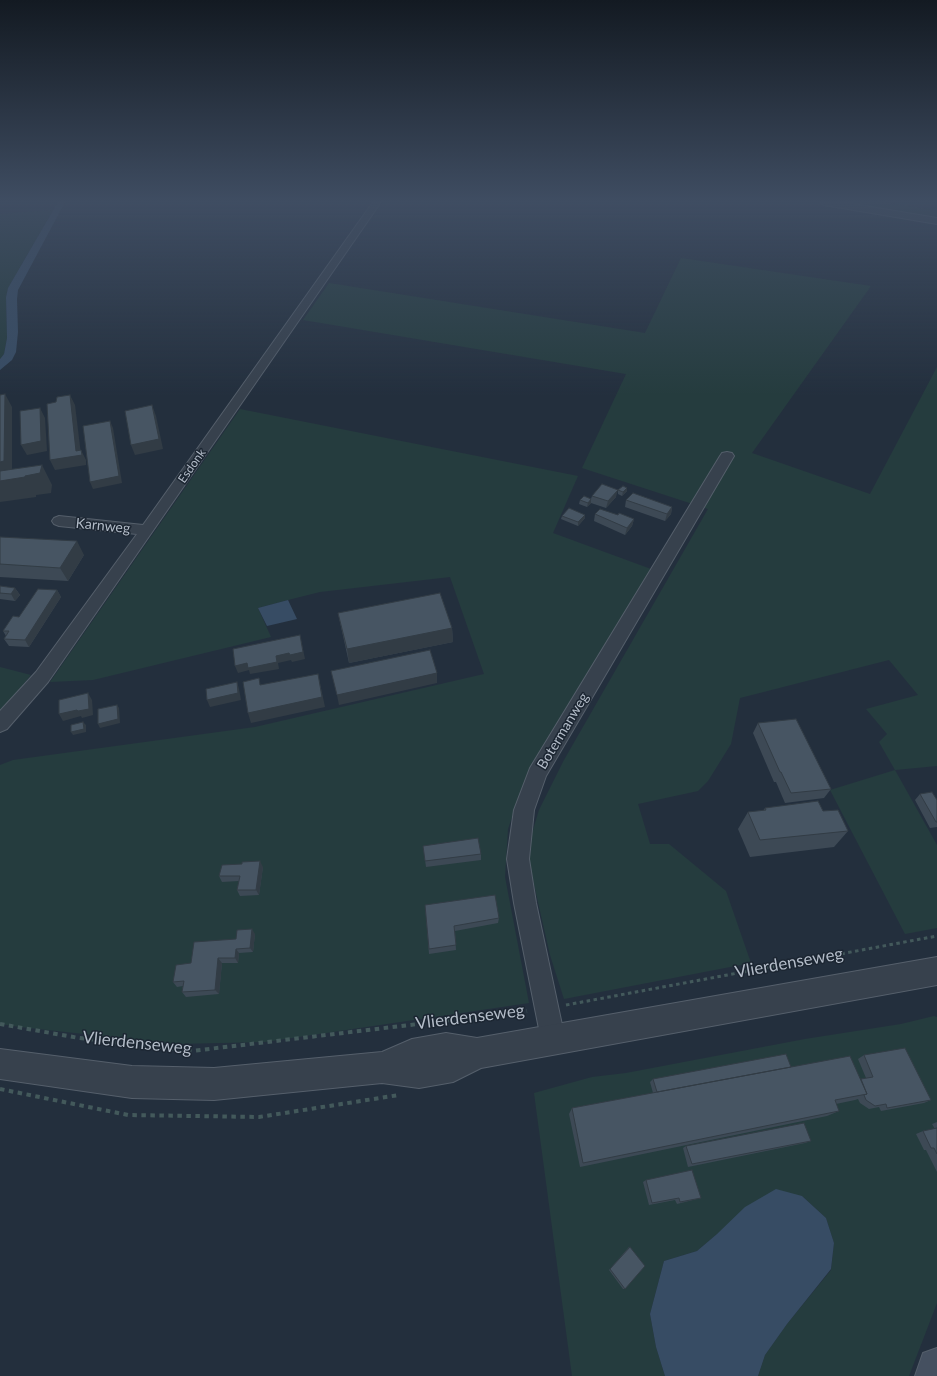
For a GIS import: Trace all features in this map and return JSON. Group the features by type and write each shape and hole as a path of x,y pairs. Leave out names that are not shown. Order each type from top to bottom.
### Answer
{"main road":[{"path":"934,1376 937,1367"}],"street":[{"name":"Esdonk","path":"0,724 42,677 332,266"},
{"name":"Botermanweg","path":"553,1039 525,903 518,859 524,810 537,774 727,456"},
{"name":"Karnweg","path":"59,521 147,530"},
{"path":"0,1064 132,1082 214,1084 382,1067 419,1072 452,1066 478,1053 937,971"}],"path":[{"name":"Vlierdenseweg","path":"0,1024 80,1038 192,1051 546,1008 937,936"}],"green space":[{"path":"0,266 21,266 8,288 6,297 7,338 4,354 0,359"},
{"path":"677,266 737,266 871,286 752,453 870,494 937,367 937,766 895,770 879,742 887,734 866,709 918,695 889,660 740,698 731,744 708,781 698,791 638,804 650,844 669,844 726,891 751,963 564,999 550,955 528,858 530,840 539,810 564,760 708,509 582,468 626,374 303,320 329,283 645,333"},
{"path":"240,409 578,476 553,533 651,569 536,761 518,799 508,829 505,877 529,1003 265,1042 175,1044 0,1024 0,765 13,760 255,727 484,674 450,577 320,592 288,600 258,608 271,637 93,680 50,682"},
{"path":"0,667 31,675 0,712"},
{"path":"895,770 937,845 937,928 905,934 830,790"},
{"path":"934,1016 937,1017 937,1303 909,1376 758,1376 765,1355 787,1324 831,1270 834,1243 826,1218 802,1196 717,1234 697,1251 664,1261 650,1314 656,1347 665,1376 572,1376 534,1093 592,1077 626,1073 805,1039 901,1024"}],"water":[{"path":"21,266 31,266 18,290 18,332 16,352 12,360 0,370 0,359 4,354 7,338 6,297 8,288"},
{"path":"288,600 297,619 267,626 258,608"},
{"path":"776,1189 802,1196 826,1218 834,1243 831,1269 787,1324 765,1355 758,1376 665,1376 656,1347 650,1314 664,1261 697,1251 745,1207"}],"building":[{"path":"5,394 4,461 0,462 0,395"},
{"path":"70,395 76,451 81,450 82,455 50,460 47,404 56,402 57,397"},
{"path":"152,405 159,439 131,445 125,411"},
{"path":"40,408 41,441 21,445 20,411"},
{"path":"110,421 119,476 90,482 83,426"},
{"path":"42,465 40,473 0,481 0,471"},
{"path":"602,484 618,490 608,501 592,496"},
{"path":"623,486 627,488 623,492 618,490"},
{"path":"633,493 672,507 667,514 626,500"},
{"path":"584,496 591,499 588,503 580,500"},
{"path":"569,508 585,515 578,522 562,516"},
{"path":"600,509 618,515 619,513 634,519 627,528 595,514"},
{"path":"0,537 77,541 60,568 0,564"},
{"path":"0,586 15,588 11,594 0,593"},
{"path":"38,589 57,590 25,640 4,639 9,631 3,631 13,616 19,617"},
{"path":"440,593 452,628 347,649 338,613"},
{"path":"300,635 303,652 276,656 277,662 248,668 247,663 235,666 233,649"},
{"path":"430,650 437,673 337,695 331,671"},
{"path":"318,674 322,697 248,713 243,682 259,678 260,685"},
{"path":"237,682 238,693 207,700 206,689"},
{"path":"88,693 89,709 59,714 59,700"},
{"path":"117,705 118,719 98,724 98,709"},
{"path":"796,719 831,789 791,793 758,723"},
{"path":"83,722 84,729 71,732 71,725"},
{"path":"932,792 937,800 937,822 920,794"},
{"path":"818,801 823,811 838,810 848,831 760,840 748,812 766,810 765,808"},
{"path":"478,838 481,854 425,861 423,846"},
{"path":"260,861 256,890 237,890 240,876 219,876 222,865"},
{"path":"495,895 499,918 454,926 456,945 429,949 425,905"},
{"path":"252,929 250,948 236,949 235,958 218,958 215,990 182,992 184,981 173,982 176,965 191,963 194,942 236,939 237,930"},
{"path":"905,1048 931,1100 887,1108 886,1104 875,1106 866,1100 864,1095 867,1094 861,1079 873,1077 864,1055"},
{"path":"786,1054 791,1067 657,1092 653,1079"},
{"path":"850,1056 867,1094 835,1100 839,1111 583,1163 572,1108"},
{"path":"804,1123 811,1141 692,1164 686,1146"},
{"path":"937,1128 937,1154 934,1148 931,1148 923,1131"},
{"path":"692,1170 701,1198 680,1202 679,1198 652,1203 646,1180"},
{"path":"630,1247 645,1266 625,1289 610,1269"}]}
